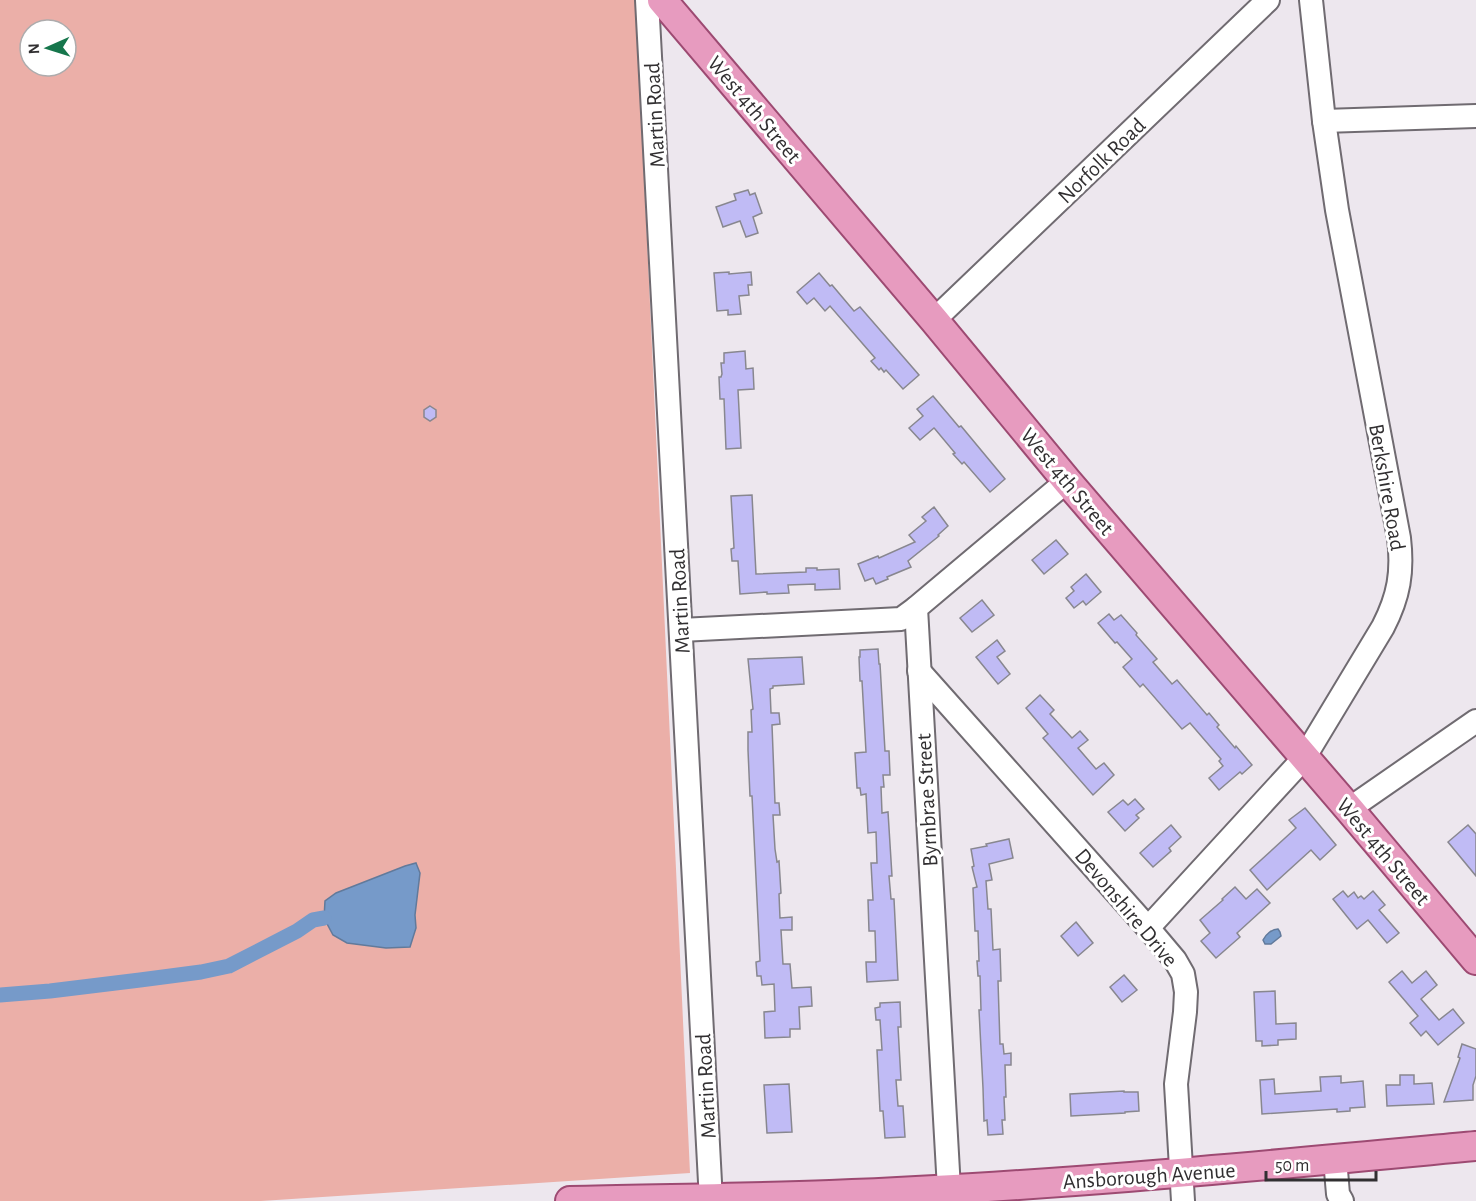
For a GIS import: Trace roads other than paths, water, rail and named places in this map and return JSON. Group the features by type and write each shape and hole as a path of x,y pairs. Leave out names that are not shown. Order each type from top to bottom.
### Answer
{"main road":[{"name":"West 4th Street","path":"662,0 934,320 1067,481 1476,960"},
{"name":"Ansborough Avenue","path":"570,1201 711,1199 949,1189 1182,1173 1476,1146"}],"street":[{"name":"Martin Road","path":"647,0 711,1199"},
{"name":"Norfolk Road","path":"934,320 1268,0"},
{"name":"Berkshire Road","path":"1148,928 1304,758 1383,627 1392,611 1397,593 1401,565 1399,538 1337,210 1324,121 1311,0"},
{"path":"1324,121 1476,116"},
{"path":"681,630 901,619 1067,481"},
{"name":"Byrnbrae Street","path":"916,608 949,1189"},
{"name":"Devonshire Drive","path":"919,670 1148,928 1175,960 1183,974 1186,992 1185,1012 1176,1084 1184,1201"},
{"path":"1349,809 1476,721"},
{"path":"1335,1159 1338,1194 1342,1201"}],"water":[{"path":"416,863 420,873 415,915 416,928 410,947 386,948 347,943 333,935 324,918 325,901 336,893"},
{"path":"1278,929 1281,936 1271,944 1265,944 1263,940 1266,936"}],"waterway":[{"path":"0,995 140,980 229,966 297,931 313,920 324,918"}]}
